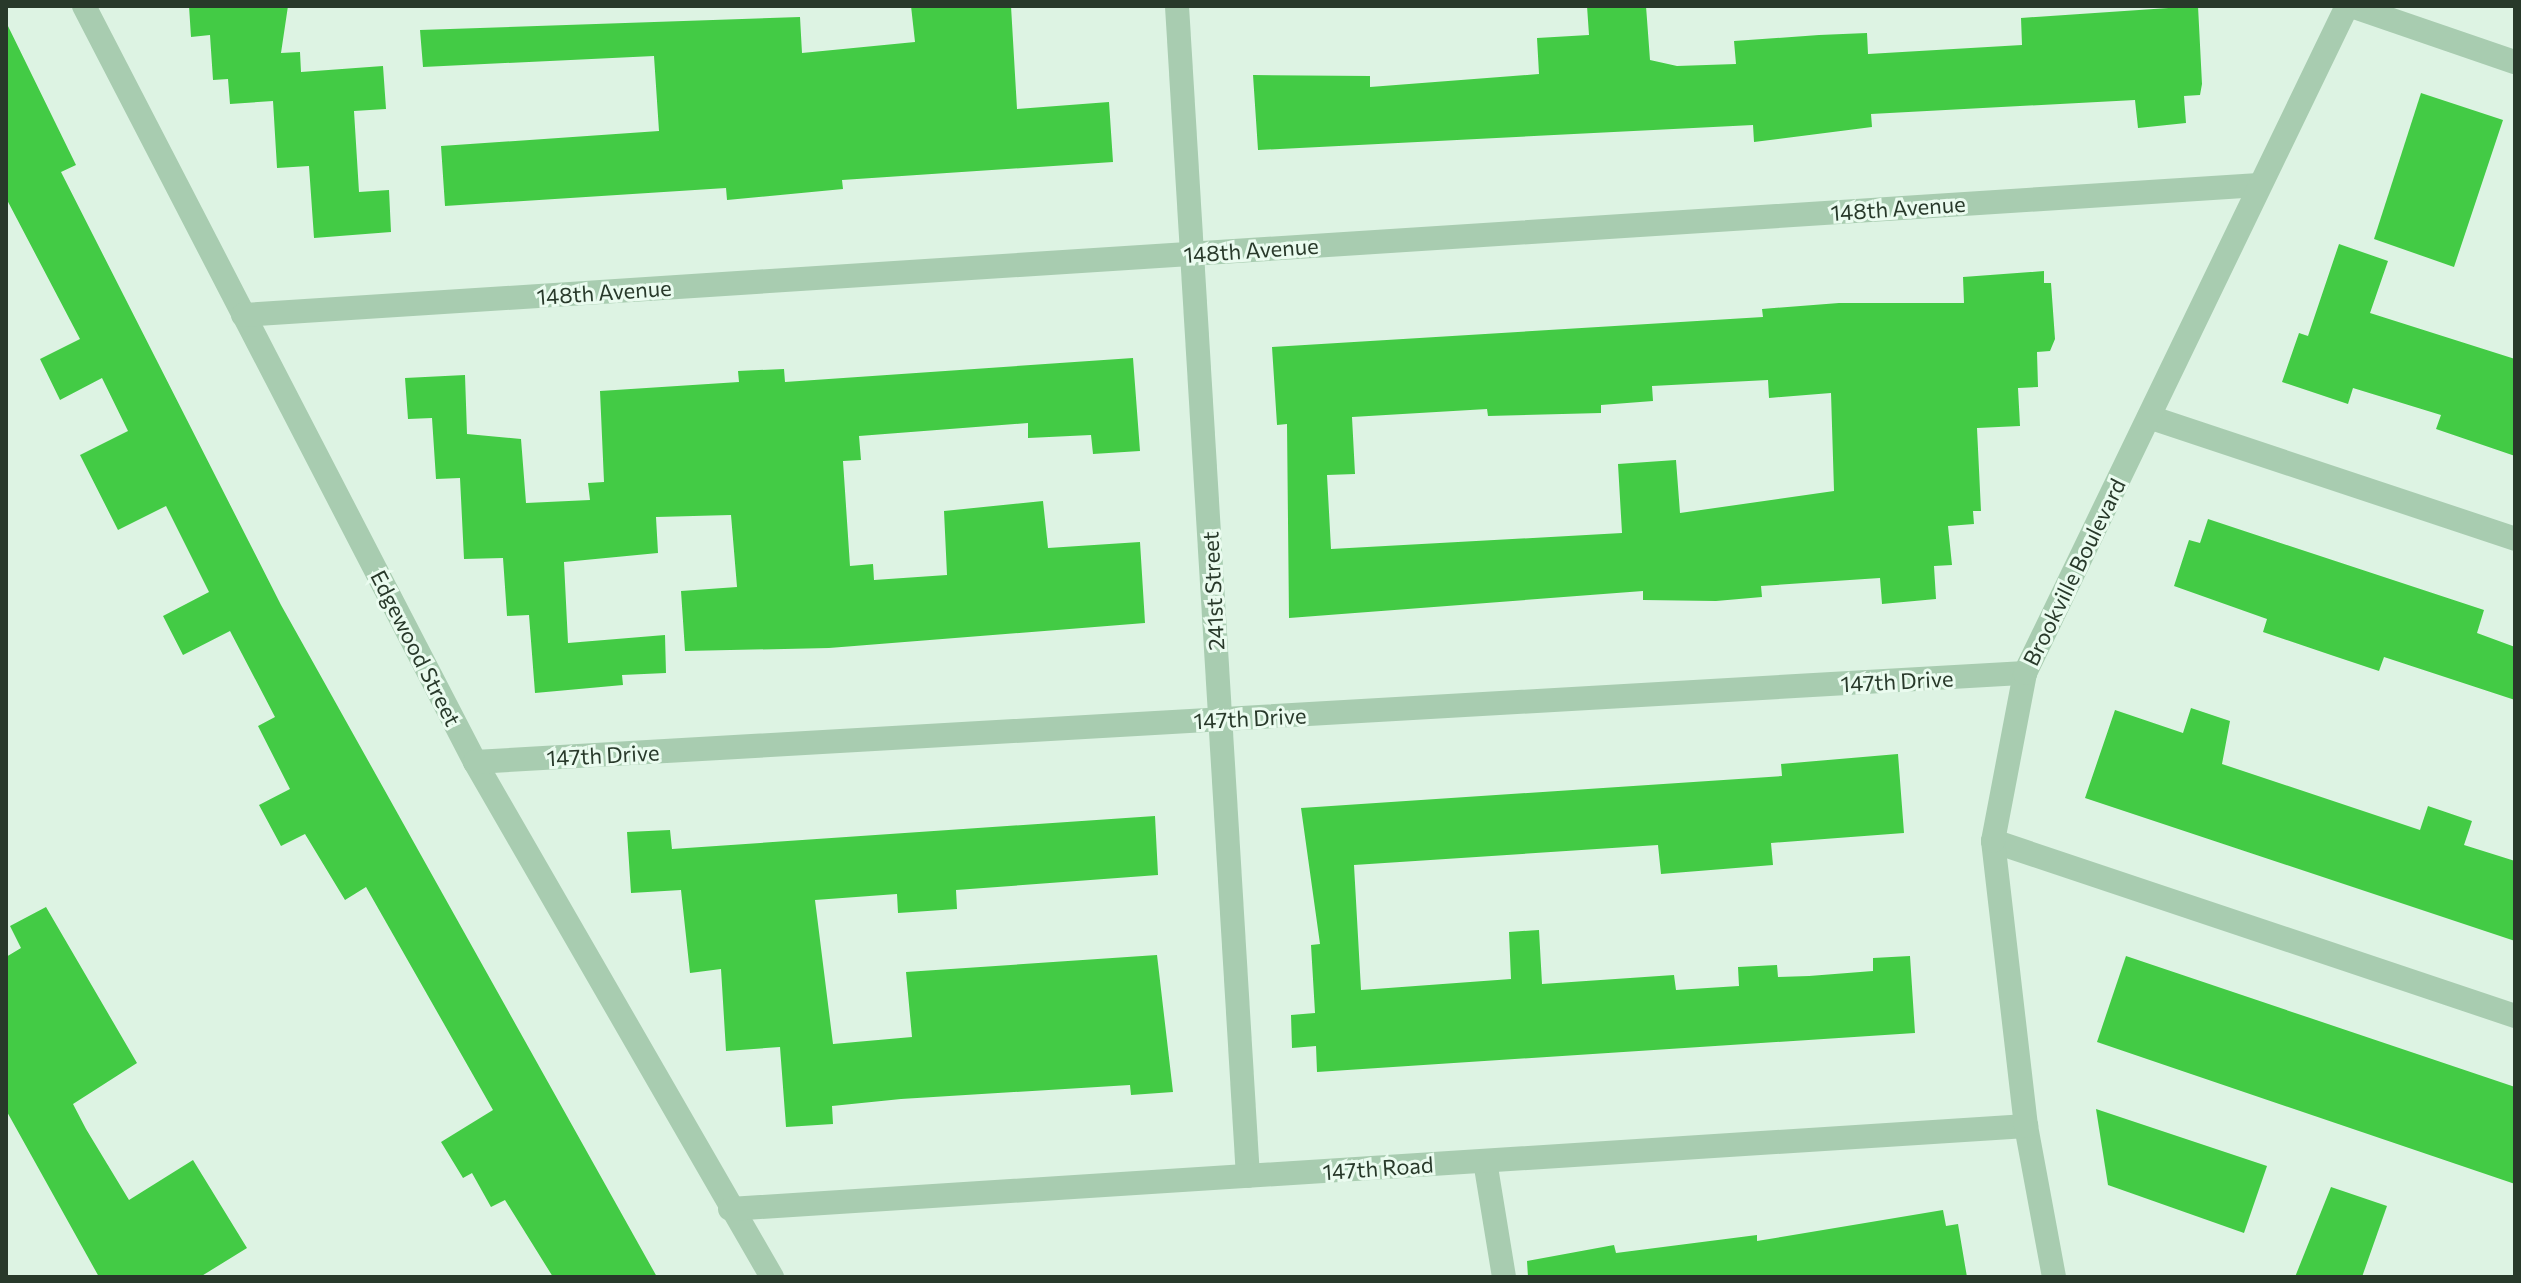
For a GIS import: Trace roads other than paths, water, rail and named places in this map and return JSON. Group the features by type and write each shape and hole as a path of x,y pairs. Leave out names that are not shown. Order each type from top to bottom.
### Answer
{"street":[{"name":"Edgewood Street","path":"84,6 475,762 730,1209 772,1277"},
{"name":"241st Street","path":"1177,6 1248,1176"},
{"path":"2349,6 2515,62"},
{"name":"Brookville Boulevard","path":"2054,1277 2026,1126 1993,841 2025,673 2259,185 2349,6"},
{"name":"148th Avenue","path":"243,315 2259,185"},
{"path":"2149,417 2515,539"},
{"name":"147th Drive","path":"475,762 2025,673"},
{"path":"1993,841 2515,1016"},
{"name":"147th Road","path":"730,1209 2026,1126"},
{"path":"1485,1161 1504,1277"}]}
